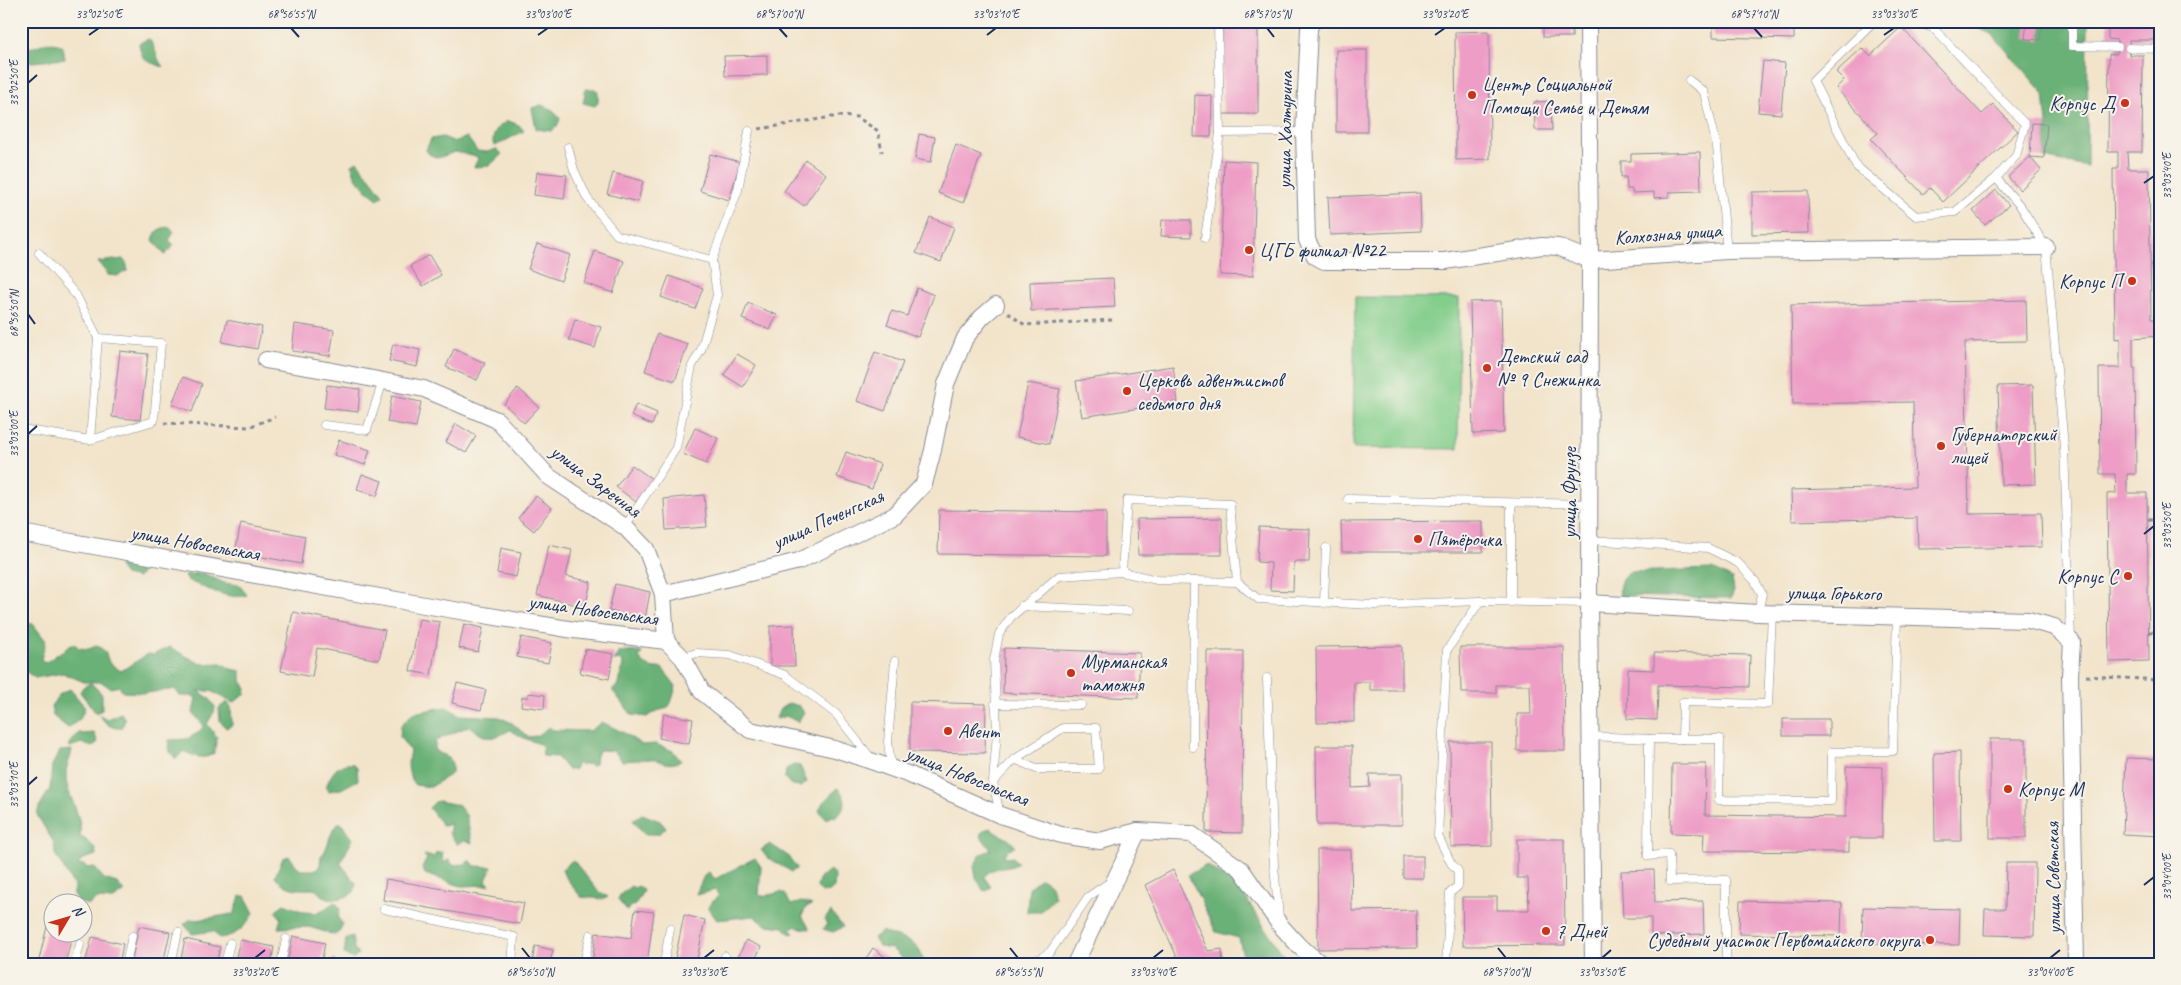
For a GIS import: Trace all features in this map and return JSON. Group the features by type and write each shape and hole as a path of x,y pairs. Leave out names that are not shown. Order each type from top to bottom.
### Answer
{"street":[{"name":"улица Халтурина","path":"1307,240 1304,132 1309,29 1312,21"},
{"name":"улица Фрунзе","path":"1588,21 1590,260 1589,603 1593,964"},
{"name":"Колхозная улица","path":"1307,240 1316,256 1324,261 1444,261 1542,246 1558,247 1590,260 1727,251 2046,247"},
{"name":"улица Печенгская","path":"663,594 799,561 895,515 924,484 946,384 965,338 982,317 996,304"},
{"name":"улица Заречная","path":"266,360 424,389 497,420 548,476 625,527 646,548 663,594 666,641"},
{"name":"улица Новосельская","path":"21,533 574,630 666,641 683,658 702,692 750,730 835,749 874,762 1000,815 1061,835 1100,841 1138,831 1191,834 1241,869 1280,925 1299,946 1321,964"},
{"name":"улица Горького","path":"1589,603 1765,613 2028,620 2054,627 2072,642"},
{"name":"улица Советская","path":"2072,642 2070,676 2076,964"},
{"path":"1075,964 1138,831"}],"lane":[{"path":"1204,238 1220,133 1218,21"},
{"path":"1874,21 1813,81 1856,166 1916,216 1955,212 1996,178 2016,156 2025,124 1933,28 1914,21"},
{"path":"2072,21 2072,46 2118,47"},
{"path":"2129,48 2160,49"},
{"path":"1689,80 1704,92 1717,147 1727,251"},
{"path":"625,527 676,448 692,366 701,350 717,295 712,260 738,190 749,131"},
{"path":"1220,133 1304,132"},
{"path":"568,147 574,170 588,198 617,235 712,260"},
{"path":"1996,178 2021,207 2046,247 2064,447 2072,642"},
{"path":"39,253 76,295 98,338 90,440"},
{"path":"21,429 90,440 154,421 161,343 98,338"},
{"path":"324,424 367,430 383,381"},
{"path":"1348,499 1590,504"},
{"path":"1122,572 1127,500 1230,504 1236,582"},
{"path":"1511,503 1511,602"},
{"path":"1590,540 1708,548 1738,562 1755,581 1762,594 1765,613 1768,704 1683,702 1682,739"},
{"path":"1324,603 1326,548"},
{"path":"1000,815 993,782 997,732 994,660 999,634 1011,617 1022,606 1059,576 1122,572 1156,580 1236,582 1258,599 1373,606 1480,601 1589,603"},
{"path":"1193,747 1194,581"},
{"path":"1446,964 1450,893 1458,886 1458,871 1451,863 1438,836 1448,650 1480,601"},
{"path":"1022,606 1128,611"},
{"path":"1591,736 1650,739 1720,739 1719,800 1831,801 1832,752 1893,751 1898,616"},
{"path":"683,658 696,653 730,655 785,676 836,714 874,762"},
{"path":"891,768 888,742 895,661"},
{"path":"1268,678 1274,866 1280,925"},
{"path":"995,704 1081,705"},
{"path":"993,782 1015,759 1063,728 1096,728 1099,769 1036,769 1015,759"},
{"path":"1650,739 1648,856 1669,854 1670,881 1726,880 1726,964"},
{"path":"1031,964 1050,952 1088,897 1115,879"},
{"path":"384,909 514,937 512,964"},
{"path":"664,964 670,928"},
{"path":"171,964 178,932"},
{"path":"584,964 590,935"},
{"path":"126,964 132,936"},
{"path":"281,964 286,939"},
{"path":"225,964 230,943"},
{"path":"75,964 80,944"}],"path":[{"path":"749,131 838,116 857,117 878,130 882,152"},
{"path":"996,304 1025,325 1113,320"},
{"path":"154,421 187,425 249,427 275,418"},
{"path":"2160,455 2160,555"},
{"path":"2148,520 2159,520"},
{"path":"2149,632 2160,632"},
{"path":"2070,676 2160,680"}],"green space":[{"path":"1960,21 2088,21 2087,167 2044,158 2047,124 2044,94 1992,34"},
{"path":"149,39 163,67 143,58 139,43"},
{"path":"47,42 62,46 65,59 21,63 21,48 35,47"},
{"path":"595,89 598,92 598,103 595,106 583,103 584,91"},
{"path":"541,105 553,110 560,119 557,126 551,131 536,129 532,108"},
{"path":"508,121 519,125 524,131 495,146 493,139 495,132"},
{"path":"443,137 455,142 467,137 477,151 487,152 497,149 502,154 489,166 474,167 478,159 476,156 455,152 438,158 429,154 426,150 431,139"},
{"path":"357,161 383,195 378,199 365,188 355,175 352,165"},
{"path":"170,227 174,232 169,240 174,245 165,255 153,240 159,230"},
{"path":"123,259 127,265 127,271 117,276 108,275 98,262"},
{"path":"1355,297 1459,298 1458,449 1353,448"},
{"path":"123,558 130,564 141,561 144,568 138,578 125,575 119,567"},
{"path":"1713,569 1732,579 1734,590 1731,598 1620,596 1621,582 1629,572"},
{"path":"203,573 224,583 239,585 247,595 225,595 187,580 185,575"},
{"path":"24,623 33,624 46,641 41,659 45,663 74,643 79,648 90,649 95,645 105,652 109,663 121,671 148,654 153,655 169,647 201,664 221,663 231,669 241,671 241,681 246,688 245,694 233,703 211,691 198,691 209,698 215,707 207,724 217,737 214,753 203,757 183,751 176,759 168,749 169,740 187,739 198,733 204,726 193,713 196,699 194,696 180,696 175,689 146,693 123,692 119,686 110,688 102,682 84,682 63,673 35,678 21,668 21,628"},
{"path":"620,652 642,653 639,658 643,663 655,668 662,668 676,686 671,703 666,709 659,710 647,717 632,715 612,690 619,685 623,663 621,660 614,661"},
{"path":"91,683 102,694 102,710 96,713 80,692 83,687"},
{"path":"70,689 85,707 80,719 68,728 53,716 51,706 60,694"},
{"path":"227,702 231,707 232,725 226,728 220,721 219,708"},
{"path":"789,703 799,706 804,712 798,722 786,716 776,718 780,709"},
{"path":"446,707 460,715 499,717 512,723 528,737 536,736 550,727 552,730 590,731 602,722 642,745 655,744 673,751 681,761 671,764 654,759 622,761 614,751 600,750 596,755 595,764 591,766 590,764 580,765 578,763 575,769 568,770 557,757 543,756 542,745 510,730 498,736 489,737 480,734 469,726 435,741 435,751 446,756 452,763 452,773 431,787 415,785 410,777 408,768 410,751 400,737 401,725 413,713"},
{"path":"121,713 125,719 122,728 115,728 109,725 99,715 107,719"},
{"path":"80,732 81,734 94,733 98,742 92,747 81,743 70,747 68,745"},
{"path":"72,750 66,770 66,781 79,819 80,835 95,848 96,855 81,860 78,866 84,864 87,868 94,867 104,879 117,883 124,892 112,900 97,899 92,903 92,892 74,892 74,886 55,854 54,843 37,815 39,807 50,789 52,765 60,751"},
{"path":"346,764 354,764 357,768 358,780 341,789 329,791 326,787 331,776 339,767"},
{"path":"794,765 800,766 807,782 800,787 790,784 785,778 786,769"},
{"path":"838,788 845,800 844,807 835,817 826,819 819,811 823,802"},
{"path":"439,801 458,805 466,815 472,843 465,840 457,844 449,833 451,824 443,826 429,808"},
{"path":"642,814 660,821 666,828 658,834 644,834 633,820"},
{"path":"340,822 353,839 340,863 356,883 354,892 334,899 324,896 315,889 292,888 279,881 275,876 283,858 289,856 300,870 316,870 320,865 321,856 333,831"},
{"path":"990,828 1008,839 1015,846 1004,855 1006,858 1013,857 1018,863 1014,866 992,870 988,873 984,877 991,887 986,891 983,890 976,877 974,866 981,854 991,850 980,835 984,830"},
{"path":"770,844 788,856 797,868 792,872 768,858 761,850"},
{"path":"442,852 443,863 449,860 453,865 465,864 470,860 475,866 492,867 486,880 490,885 461,886 425,874 422,867 427,859 424,855 433,857 435,853"},
{"path":"755,858 761,867 759,895 765,896 781,892 785,894 791,905 802,902 812,905 806,907 802,916 810,929 798,928 796,926 791,929 794,933 790,934 784,927 766,925 754,916 717,920 708,908 711,902 719,896 715,890 696,894 704,876 709,872 715,879"},
{"path":"573,860 598,891 608,897 604,899 581,897 564,875 562,869"},
{"path":"1207,865 1239,888 1287,961 1245,964 1239,938 1216,932 1188,875"},
{"path":"830,870 835,876 834,888 829,892 822,893 817,887 819,879"},
{"path":"1041,878 1050,885 1055,897 1040,912 1027,912 1029,887"},
{"path":"631,886 634,888 639,886 643,891 635,905 629,907 627,911 618,900 620,895"},
{"path":"240,896 245,896 254,913 243,927 231,935 219,938 214,931 192,934 184,924 191,919 197,920 234,915"},
{"path":"335,902 340,908 338,918 342,923 340,931 335,935 309,927 278,928 281,918 276,912 284,904 304,912 318,913"},
{"path":"831,912 843,927 833,932 823,929 827,924 824,920"},
{"path":"883,931 914,945 921,954 923,961 920,964 908,964 892,949 880,947 873,938"},
{"path":"352,936 354,949 358,955 353,959 344,954 346,939"}],"building":[{"path":"1222,21 1258,21 1258,114 1223,114"},
{"path":"1543,21 1572,21 1572,37 1543,37"},
{"path":"1713,21 1794,21 1794,39 1713,37"},
{"path":"2027,21 2042,22 2040,40 2025,39"},
{"path":"2108,21 2160,21 2160,40 2129,40 2129,55 2143,55 2142,152 2127,152 2128,169 2149,169 2151,319 2160,320 2160,336 2133,338 2136,474 2127,474 2127,493 2147,493 2149,661 2109,662 2107,494 2116,493 2115,474 2100,474 2099,368 2120,368 2120,338 2115,339 2113,169 2118,169 2118,152 2108,152 2109,54 2117,54 2117,40 2108,39"},
{"path":"1901,27 1982,114 1993,104 2018,131 1943,202 1930,188 1923,194 1871,139 1878,133 1836,88 1844,80 1836,72 1862,48 1870,56"},
{"name":"Центр Социальной Помощи Семье и Детям","path":"1489,31 1490,159 1456,160 1455,32"},
{"path":"1336,50 1367,50 1367,132 1336,132"},
{"path":"767,55 767,75 725,76 724,56"},
{"path":"1763,61 1785,63 1781,114 1758,112"},
{"path":"1195,95 1212,96 1211,137 1194,137"},
{"path":"1551,101 1552,130 1535,130 1534,102"},
{"path":"2032,123 2047,124 2044,158 2030,157"},
{"path":"919,134 935,137 931,162 915,159"},
{"path":"956,145 981,155 963,203 938,193"},
{"path":"1700,152 1701,191 1669,192 1669,197 1654,198 1654,192 1632,193 1632,189 1627,189 1626,177 1621,177 1621,161 1631,161 1631,154"},
{"path":"710,154 740,162 729,200 700,191"},
{"path":"2030,157 2041,170 2020,190 2008,177"},
{"path":"806,160 826,174 804,206 784,191"},
{"path":"1224,160 1256,162 1253,276 1220,275"},
{"path":"537,172 567,175 564,199 534,195"},
{"path":"613,173 643,181 638,202 607,194"},
{"path":"1996,190 2009,205 1985,225 1973,211"},
{"path":"1808,191 1809,233 1752,234 1752,192"},
{"path":"1420,193 1421,231 1330,235 1328,197"},
{"path":"930,217 954,227 941,262 916,253"},
{"path":"1162,220 1191,220 1191,237 1161,236"},
{"path":"537,244 570,255 561,281 528,269"},
{"path":"595,251 624,261 613,293 584,283"},
{"path":"429,255 441,275 423,286 410,266"},
{"path":"669,276 703,288 695,309 661,297"},
{"path":"1113,278 1115,307 1031,311 1030,282"},
{"path":"917,288 934,295 918,337 887,325 892,311 907,316"},
{"name":"Губернаторский лицей","path":"2026,300 2027,341 1965,342 1969,514 2041,513 2042,547 1918,549 1917,518 1792,521 1791,490 1915,487 1913,402 1793,404 1791,305"},
{"name":"Детский сад № 9 Снежинка","path":"1501,301 1504,433 1473,434 1470,302"},
{"path":"748,303 777,315 770,330 742,319"},
{"path":"575,319 601,327 595,348 569,340"},
{"path":"227,320 262,327 257,349 222,342"},
{"path":"295,324 334,330 330,356 292,351"},
{"path":"657,334 688,344 675,381 645,371"},
{"path":"393,344 420,350 417,367 389,361"},
{"path":"454,349 485,363 477,380 446,367"},
{"path":"120,351 148,354 140,420 112,417"},
{"path":"875,352 903,362 885,411 857,401"},
{"path":"737,354 756,365 743,387 724,375"},
{"name":"Церковь адвентистов седьмого дня","path":"1173,366 1178,402 1082,417 1076,381"},
{"path":"183,377 202,384 192,412 172,404"},
{"path":"1028,383 1060,389 1049,444 1017,437"},
{"path":"327,385 360,389 358,412 324,408"},
{"path":"2033,385 2036,484 2001,485 1998,386"},
{"path":"518,388 539,407 524,423 504,404"},
{"path":"392,396 421,402 416,427 387,422"},
{"path":"636,404 657,413 652,425 631,416"},
{"path":"456,424 476,436 466,453 446,442"},
{"path":"695,428 718,438 706,464 683,454"},
{"path":"339,440 370,450 365,465 334,455"},
{"path":"846,452 880,464 872,489 837,477"},
{"path":"632,465 652,479 636,502 616,487"},
{"path":"362,474 382,481 377,496 357,489"},
{"path":"704,495 707,527 666,530 664,499"},
{"path":"536,496 552,508 534,531 518,518"},
{"path":"939,510 1106,512 1106,556 938,554"},
{"path":"1222,518 1222,555 1138,555 1137,519"},
{"path":"1483,521 1483,552 1342,552 1341,522"},
{"path":"241,523 305,536 301,564 235,552"},
{"path":"1259,527 1310,529 1309,562 1294,562 1293,591 1270,590 1271,563 1257,562"},
{"path":"549,545 572,550 566,576 591,582 585,607 537,595"},
{"path":"501,548 521,552 516,577 497,573"},
{"path":"615,584 650,592 645,619 609,611"},
{"path":"293,612 385,630 379,660 317,648 312,677 281,671"},
{"path":"419,619 440,622 431,675 410,671"},
{"path":"464,624 483,628 478,652 459,648"},
{"path":"794,625 795,666 770,666 770,626"},
{"path":"521,637 552,643 548,663 517,657"},
{"path":"1402,646 1402,690 1370,690 1370,682 1354,682 1354,722 1317,723 1316,647"},
{"path":"1460,647 1564,647 1565,751 1517,751 1517,714 1531,714 1530,685 1496,685 1496,693 1461,693"},
{"name":"Мурманская таможня","path":"1004,648 1140,653 1138,698 1003,693"},
{"path":"585,649 614,654 609,679 580,673"},
{"path":"1207,651 1243,651 1242,833 1206,832"},
{"path":"1654,653 1750,655 1749,687 1658,685 1657,720 1627,719 1628,669 1654,670"},
{"path":"457,683 486,690 481,710 452,703"},
{"path":"528,693 545,695 544,709 521,706 522,697 528,697"},
{"path":"910,702 986,704 985,753 910,752"},
{"path":"664,714 693,719 689,744 659,738"},
{"path":"1783,719 1829,719 1829,736 1783,736"},
{"name":"Корпус M","path":"1990,739 2026,739 2026,838 1990,838"},
{"path":"1450,742 1491,742 1492,846 1451,847"},
{"path":"1316,746 1352,746 1352,788 1370,787 1369,774 1402,774 1402,825 1317,825"},
{"path":"1960,752 1961,841 1935,841 1934,753"},
{"path":"2126,758 2160,759 2160,836 2123,834"},
{"path":"1672,764 1706,764 1705,815 1846,817 1846,766 1883,767 1882,838 1849,838 1849,852 1703,851 1704,834 1671,833"},
{"path":"1517,839 1564,839 1565,945 1463,946 1462,897 1497,897 1497,910 1529,910 1528,878 1517,878"},
{"path":"1317,850 1351,850 1352,911 1416,910 1417,948 1318,949"},
{"path":"1403,856 1423,856 1423,878 1403,878"},
{"path":"2006,863 2035,863 2034,936 1984,935 1985,909 2005,909"},
{"path":"1173,870 1208,951 1222,949 1223,964 1180,964 1145,885"},
{"path":"1654,870 1655,902 1703,901 1704,934 1651,936 1651,918 1623,918 1621,871"},
{"path":"386,879 524,903 520,924 383,900"},
{"path":"1740,901 1842,903 1841,936 1739,934"},
{"path":"1863,907 1960,909 1959,945 1862,944"},
{"path":"635,910 654,912 647,964 592,964 596,933 631,938"},
{"path":"684,915 705,920 696,964 674,964"},
{"path":"139,926 170,932 163,964 131,964"},
{"path":"293,936 325,943 321,964 287,964"},
{"path":"92,937 123,944 119,964 85,964"},
{"path":"185,939 220,947 216,964 180,964"},
{"path":"240,940 274,947 271,964 234,964"},
{"path":"746,940 761,947 753,964 735,964"},
{"path":"43,942 70,942 65,964 38,964"},
{"path":"535,946 553,950 550,964 532,963"},
{"path":"873,948 895,964 862,964"},
{"path":"459,959 476,963 476,964 458,964"}],"place":[{"name":"Центр Социальной Помощи Семье и Детям","path":"1472,95"},
{"name":"Корпус Д","path":"2125,103"},
{"name":"ЦГБ филиал №22","path":"1249,250"},
{"name":"Корпус П","path":"2132,281"},
{"name":"Детский сад № 9 Снежинка","path":"1487,368"},
{"name":"Церковь адвентистов седьмого дня","path":"1127,391"},
{"name":"Губернаторский лицей","path":"1941,446"},
{"name":"Пятёрочка","path":"1418,539"},
{"name":"Корпус С","path":"2128,576"},
{"name":"Мурманская таможня","path":"1071,673"},
{"name":"Авент","path":"948,731"},
{"name":"Корпус M","path":"2008,789"},
{"name":"7 Дней","path":"1546,931"},
{"name":"Судебный участок Первомайского округа","path":"1930,940"}]}
